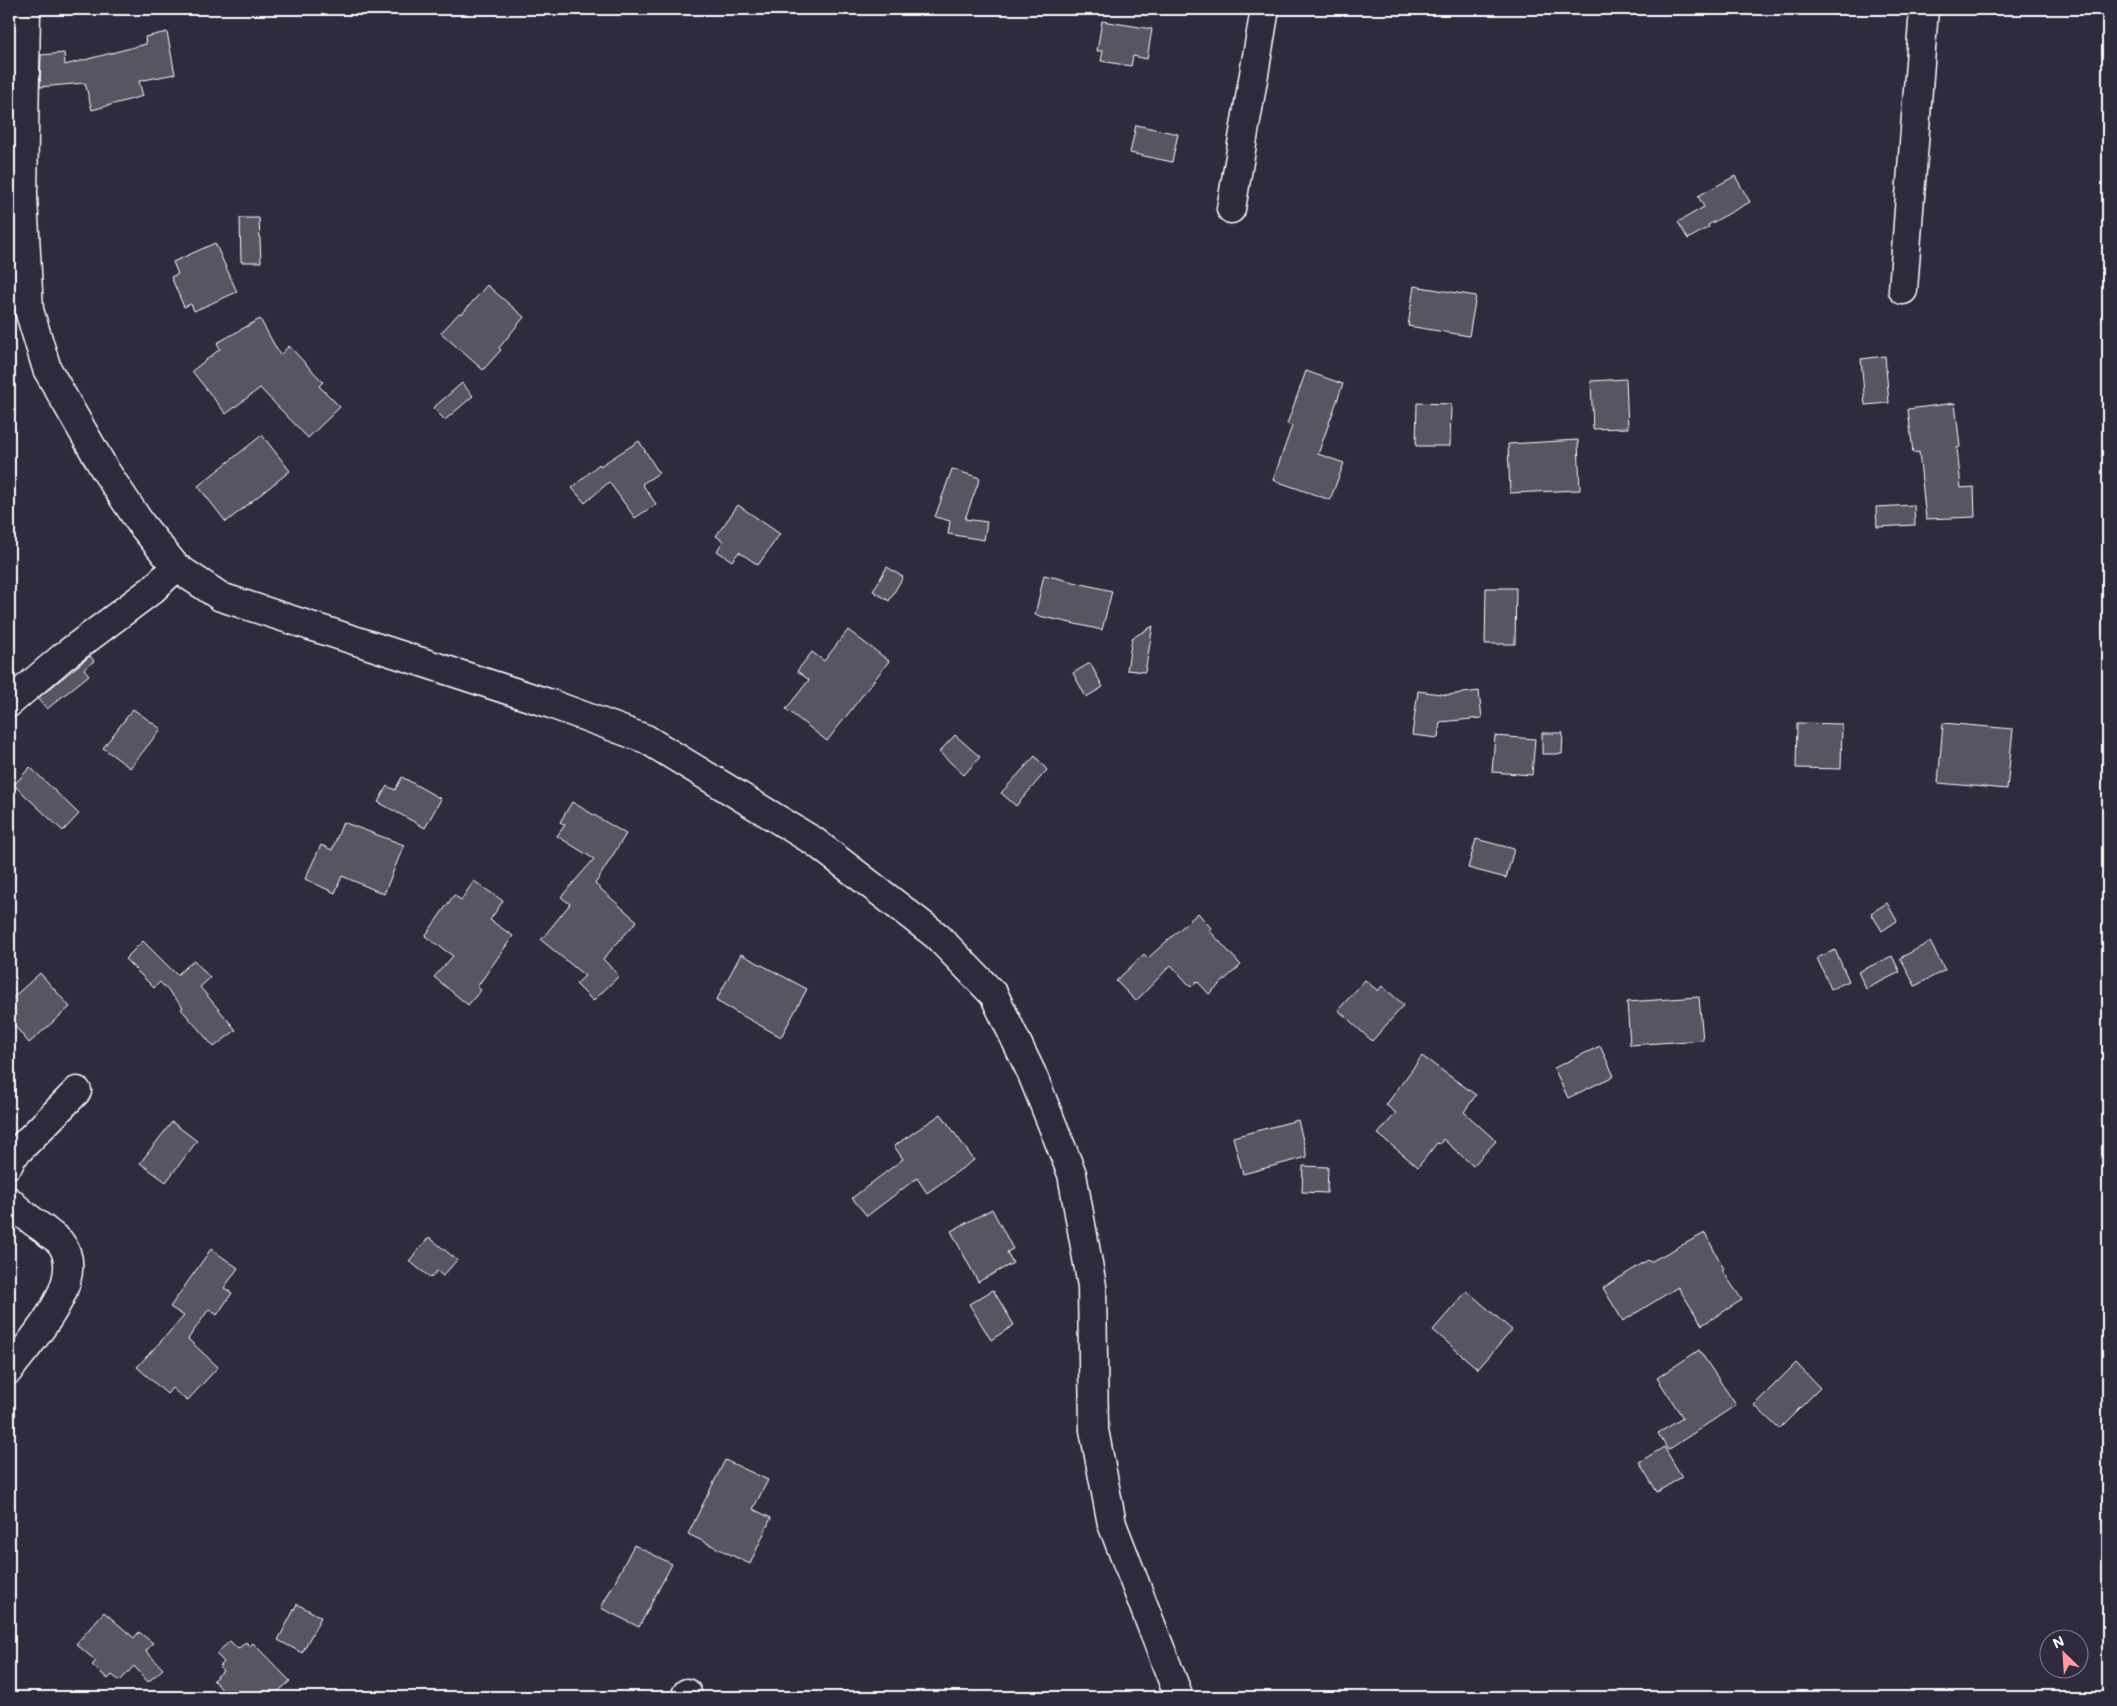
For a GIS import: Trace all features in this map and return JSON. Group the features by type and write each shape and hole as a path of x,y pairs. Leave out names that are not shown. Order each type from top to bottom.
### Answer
{"street":[{"path":"26,9 23,197 29,310 47,369 100,462 141,524 176,567 221,597 551,704 646,739 815,842 937,936 994,995 1032,1074 1072,1174 1092,1286 1094,1430 1112,1524 1179,1697"},
{"path":"1231,209 1265,9"},
{"path":"1903,290 1924,9"},
{"path":"9,704 64,656 152,590 176,567"},
{"path":"9,1164 12,1157 77,1091"},
{"path":"9,1201 20,1212 60,1242 67,1258 67,1277 56,1308 9,1370"}],"building":[{"path":"1102,21 1152,29 1147,59 1133,56 1131,66 1101,61 1103,51 1097,51"},
{"path":"167,32 175,74 139,81 143,96 92,110 85,83 40,87 41,55 64,53 65,65 146,44 145,37"},
{"path":"1136,125 1178,134 1172,162 1130,153"},
{"path":"1735,176 1750,202 1708,225 1709,227 1688,239 1678,222 1704,207 1698,196"},
{"path":"240,218 259,218 261,262 241,262"},
{"path":"215,243 237,292 194,311 191,304 184,307 171,277 178,274 173,262"},
{"path":"487,285 524,317 499,348 501,350 483,370 441,333 459,313 462,314"},
{"path":"1414,286 1476,296 1469,336 1408,326"},
{"path":"260,319 280,355 289,346 323,382 319,386 340,407 308,438 260,388 226,414 192,371 220,349 217,343"},
{"path":"1885,356 1889,403 1865,405 1861,359"},
{"path":"1306,371 1343,384 1318,454 1344,463 1330,500 1273,480 1292,426 1287,424"},
{"path":"1626,379 1628,428 1593,429 1591,381"},
{"path":"462,383 473,396 445,420 433,408"},
{"path":"1417,403 1451,404 1450,446 1416,446"},
{"path":"1955,403 1960,447 1957,448 1961,488 1974,487 1975,517 1926,519 1919,452 1913,453 1908,409"},
{"path":"262,435 290,471 226,522 198,486"},
{"path":"1578,440 1580,490 1510,493 1508,444"},
{"path":"639,441 659,473 642,484 656,504 635,518 609,482 585,503 572,488 599,464 600,466"},
{"path":"952,469 980,478 965,519 987,522 984,540 948,534 950,521 935,517"},
{"path":"738,505 780,534 758,565 739,552 732,561 717,551 723,541 716,536"},
{"path":"1914,505 1915,525 1877,527 1876,507"},
{"path":"887,567 903,577 889,601 873,591"},
{"path":"1044,575 1112,591 1102,630 1035,615"},
{"path":"1486,588 1516,588 1515,644 1485,644"},
{"path":"1153,626 1145,672 1127,670 1132,638"},
{"path":"848,630 889,661 827,741 786,709 809,680 797,671 812,652 824,661"},
{"path":"90,656 94,661 84,669 89,675 47,709 38,698"},
{"path":"1090,663 1103,687 1086,697 1073,673"},
{"path":"1418,691 1448,695 1479,691 1482,718 1440,722 1438,738 1412,735"},
{"path":"133,709 161,729 130,768 103,748"},
{"path":"1797,723 1842,724 1841,769 1796,768"},
{"path":"1943,723 2013,729 2007,789 1938,783"},
{"path":"1542,733 1563,733 1562,754 1542,754"},
{"path":"955,735 980,757 964,775 939,752"},
{"path":"1495,736 1535,739 1532,775 1492,772"},
{"path":"1035,756 1047,770 1016,806 1001,793"},
{"path":"30,767 79,814 63,831 14,785"},
{"path":"402,777 441,799 425,828 378,802 387,786 395,790"},
{"path":"572,802 626,834 595,884 637,921 603,959 619,976 593,1001 576,984 585,976 541,940 570,904 561,897 594,859 557,836 565,825 560,822"},
{"path":"343,822 404,845 384,894 342,876 335,893 305,879 321,845 332,850"},
{"path":"1476,839 1514,849 1506,878 1468,868"},
{"path":"474,881 503,901 490,920 513,936 477,987 481,990 468,1005 434,977 453,956 425,936 454,895 461,900"},
{"path":"1887,903 1897,921 1882,931 1871,913"},
{"path":"1198,913 1211,928 1209,930 1241,965 1209,994 1197,981 1191,987 1171,965 1136,1001 1116,981 1144,954 1148,958"},
{"path":"143,941 177,975 194,960 210,978 200,987 236,1030 214,1047 181,1009 183,1007 160,982 154,988 125,959"},
{"path":"1930,942 1945,970 1915,986 1900,958"},
{"path":"1835,950 1849,981 1831,989 1817,958"},
{"path":"741,954 807,989 781,1037 716,1001"},
{"path":"1892,956 1900,972 1866,989 1858,972"},
{"path":"40,973 70,1007 29,1043 9,1019 9,1001"},
{"path":"1365,980 1378,991 1382,986 1404,1005 1372,1041 1338,1010"},
{"path":"1699,997 1703,1040 1630,1045 1627,1002"},
{"path":"1600,1046 1614,1076 1568,1098 1554,1068"},
{"path":"1422,1056 1476,1095 1464,1112 1496,1141 1473,1166 1443,1139 1440,1144 1437,1143 1418,1167 1378,1134 1396,1113 1386,1105"},
{"path":"941,1114 974,1160 927,1193 917,1178 867,1216 852,1198 903,1159 894,1146"},
{"path":"1298,1120 1307,1157 1243,1174 1233,1137"},
{"path":"172,1122 197,1141 166,1182 140,1163"},
{"path":"1303,1166 1328,1167 1327,1193 1302,1192"},
{"path":"992,1209 1013,1249 1007,1252 1013,1263 978,1282 951,1231"},
{"path":"1705,1233 1724,1269 1722,1270 1742,1300 1702,1325 1678,1287 1623,1321 1603,1288 1648,1260 1650,1262"},
{"path":"429,1237 457,1260 443,1276 437,1271 431,1278 409,1261"},
{"path":"211,1249 238,1268 224,1288 232,1293 217,1315 209,1309 188,1339 218,1367 187,1401 172,1388 167,1394 137,1367 184,1316 170,1307"},
{"path":"993,1290 1014,1325 991,1340 969,1304"},
{"path":"1467,1291 1512,1330 1478,1369 1433,1330"},
{"path":"1699,1350 1736,1405 1668,1450 1658,1433 1683,1418 1657,1378"},
{"path":"1796,1363 1820,1388 1779,1429 1754,1405"},
{"path":"1664,1447 1682,1477 1657,1492 1639,1462"},
{"path":"725,1460 768,1480 753,1509 771,1518 750,1564 688,1534"},
{"path":"634,1545 672,1564 639,1627 601,1608"},
{"path":"297,1604 321,1617 302,1653 278,1640"},
{"path":"104,1612 134,1638 139,1632 153,1643 146,1651 163,1669 148,1682 134,1666 120,1681 112,1675 108,1679 92,1665 96,1661 76,1644"},
{"path":"230,1641 238,1649 246,1642 250,1646 253,1643 290,1681 272,1697 229,1697 213,1680 223,1671 219,1667 224,1662 216,1654"}]}
